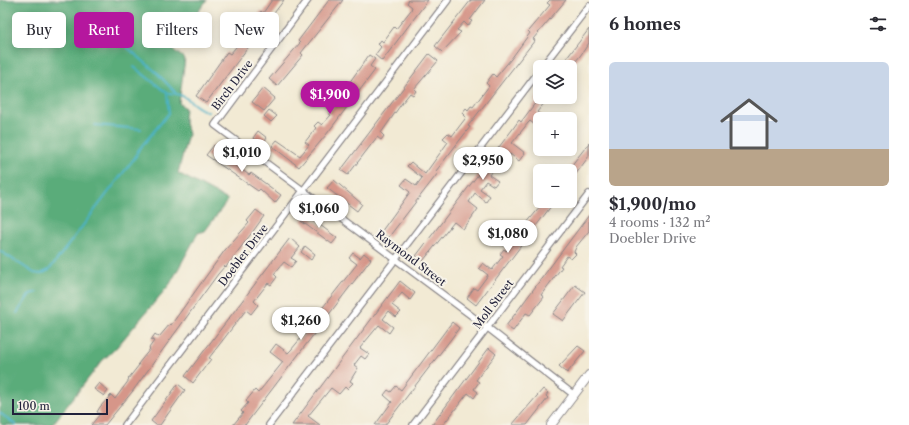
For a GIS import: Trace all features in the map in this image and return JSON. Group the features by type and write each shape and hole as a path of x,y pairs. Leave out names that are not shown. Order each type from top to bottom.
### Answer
{"main road":[{"path":"551,425 589,375"}],"street":[{"name":"Birch Drive","path":"215,125 308,0"},
{"name":"Doebler Drive","path":"125,425 448,0"},
{"path":"547,60 589,6"},
{"path":"269,425 533,79"},
{"name":"Raymond Street","path":"215,125 488,328 574,395"},
{"name":"Moll Street","path":"413,425 589,194"}],"green space":[{"path":"0,0 207,0 198,12 142,12 142,48 171,48 185,59 179,103 185,108 184,119 188,134 178,173 228,200 205,231 198,233 170,284 116,348 102,361 52,425 2,425 0,423"}],"building":[{"path":"272,0 284,0 275,12 264,12"},
{"path":"329,0 343,0 301,53 303,55 277,86 269,79 300,43 298,41"},
{"path":"409,0 428,0 382,61 375,55 381,47 378,44 381,40 383,42 394,27 396,29 411,10 412,7 407,3"},
{"path":"471,0 485,0 470,20 472,21 468,26 464,22 457,30 461,32 442,52 435,46"},
{"path":"550,0 566,0 533,39 535,40 468,126 470,127 436,171 438,173 388,238 381,232 410,192 401,185 406,179 416,186 422,178 407,166 411,162 425,174 448,142 443,138 448,133 452,136 466,117 462,113 466,108 468,110 471,106 473,107 489,86 486,83 493,74 496,77 511,59 530,33 528,31 550,5 547,3"},
{"path":"589,29 589,43 580,56 577,60 565,60"},
{"path":"235,48 248,48 206,103 196,96 227,52 230,54"},
{"path":"429,54 438,61 414,89 416,91 413,95 410,93 402,103 381,133 384,136 381,140 377,137 348,175 341,170"},
{"path":"369,55 375,59 370,66 375,70 326,135 299,167 272,146 277,140 300,156 309,145 305,142 316,128 314,126 318,122 322,125 331,115 328,113 351,85 349,83"},
{"path":"263,88 275,98 264,111 252,102"},
{"path":"534,104 543,104 537,112 533,112 533,123 530,121 512,143 525,153 519,161 510,154 503,163 507,167 503,171 496,166 489,175 498,181 494,186 486,181 480,189 490,196 486,202 475,193 469,202 478,209 463,229 454,222 423,261 416,256 519,120 521,122"},
{"path":"269,110 277,116 271,122 264,116"},
{"path":"258,131 267,138 262,145 253,138"},
{"path":"589,143 589,156 577,172 577,164 572,164"},
{"path":"214,145 249,175 251,173 281,195 275,203 260,189 258,191 206,155"},
{"path":"334,180 362,204 357,211 327,188"},
{"path":"539,208 550,208 476,305 467,298 474,288 477,290 488,275 479,268 483,263 492,270 503,256 500,254 504,249 506,251 523,230 521,228 525,223 526,224"},
{"path":"256,210 264,216 226,267 225,266 218,274 132,392 105,425 91,425 100,414 97,412 100,407 111,395 115,399 129,380 128,379 139,365 138,364 150,349 149,348 154,341 151,340 155,334 159,337 170,324 171,325 225,250 249,223 247,221"},
{"path":"307,215 337,238 332,244 301,221"},
{"path":"589,215 589,231 576,247 574,252 576,254 571,259 567,256 560,266 562,267 541,295 544,297 530,315 526,313 513,331 506,326"},
{"path":"290,238 300,247 291,258 296,261 291,267 284,262 274,274 277,277 271,285 268,283 254,301 258,305 251,314 246,310 209,358 211,359 193,383 185,376"},
{"path":"305,246 315,254 311,260 301,252"},
{"path":"353,253 360,258 364,253 371,259 245,425 233,425 243,413 241,411 248,403 246,401 255,390 258,393 283,362 270,352 276,344 288,353 291,350 306,332 300,327 307,318 312,321 357,264 349,258"},
{"path":"400,281 415,293 410,300 402,293 392,305 401,312 396,317 389,311 383,319 393,327 389,333 379,325 360,348 369,354 365,359 361,356 354,365 358,368 350,381 353,383 347,389 345,387 339,394 331,388 308,416 320,425 292,425"},
{"path":"575,285 585,292 563,321 553,314"},
{"path":"452,322 459,328 451,339 385,425 375,425 392,402 384,395 388,390 391,392 396,386 401,390"},
{"path":"578,346 585,351 567,373 559,366"},
{"path":"489,348 496,354 476,380 479,382 474,389 478,392 474,398 468,393 443,425 432,425"},
{"path":"99,383 108,391 104,396 94,389"},
{"path":"178,384 185,390 160,425 156,425 151,421"},
{"path":"543,389 548,393 546,396 548,398 527,425 512,425"}],"waterway":[{"path":"128,48 156,72 175,92"},
{"path":"134,67 167,93 174,93 185,97 197,107 208,112"},
{"path":"0,251 34,273 41,274 49,270 136,156 137,152 169,113 167,93"},
{"path":"95,125 141,129"},
{"path":"17,313 30,294 37,292"},
{"path":"0,413 16,425"}]}
